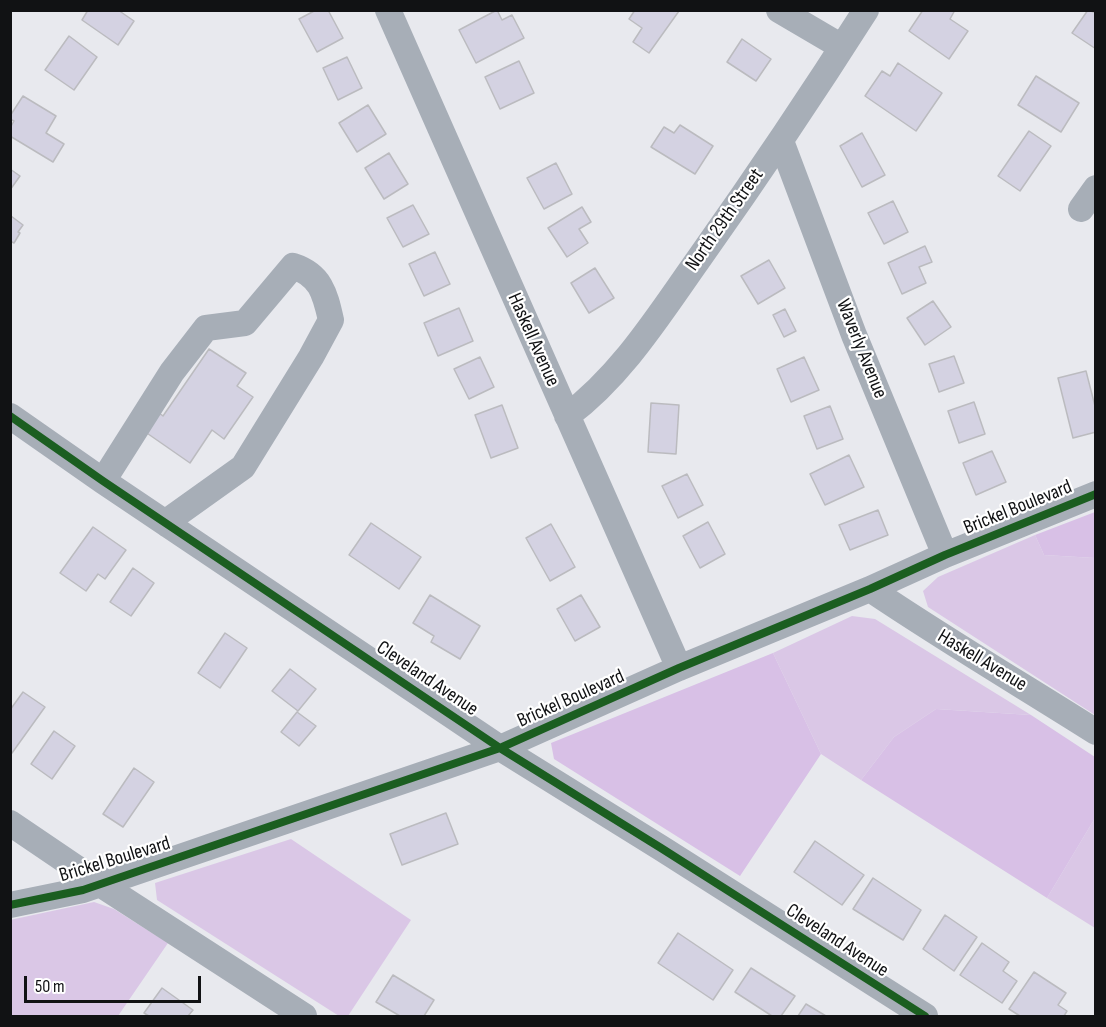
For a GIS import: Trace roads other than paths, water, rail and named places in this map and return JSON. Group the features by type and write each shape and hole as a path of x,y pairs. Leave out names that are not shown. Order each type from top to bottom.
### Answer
{"street":[{"name":"Haskell Avenue","path":"388,10 679,668"},
{"path":"779,10 842,47"},
{"name":"North 29th Street","path":"567,416 580,407 620,366 655,321 781,141 866,10"},
{"name":"Waverly Avenue","path":"781,141 854,335 945,555"},
{"path":"1081,209 1095,188"},
{"path":"103,481 172,372 206,328 245,323 293,266 305,270 317,281 326,297 331,320 311,357 243,467 173,516 168,525"},
{"name":"Cleveland Avenue","path":"10,416 500,748 671,854 924,1017"},
{"name":"Brickel Boulevard","path":"10,905 83,890 500,748 679,668 1095,494"},
{"name":"Haskell Avenue","path":"870,589 936,634 990,664 1095,732"},
{"path":"10,823 304,1017"}]}
